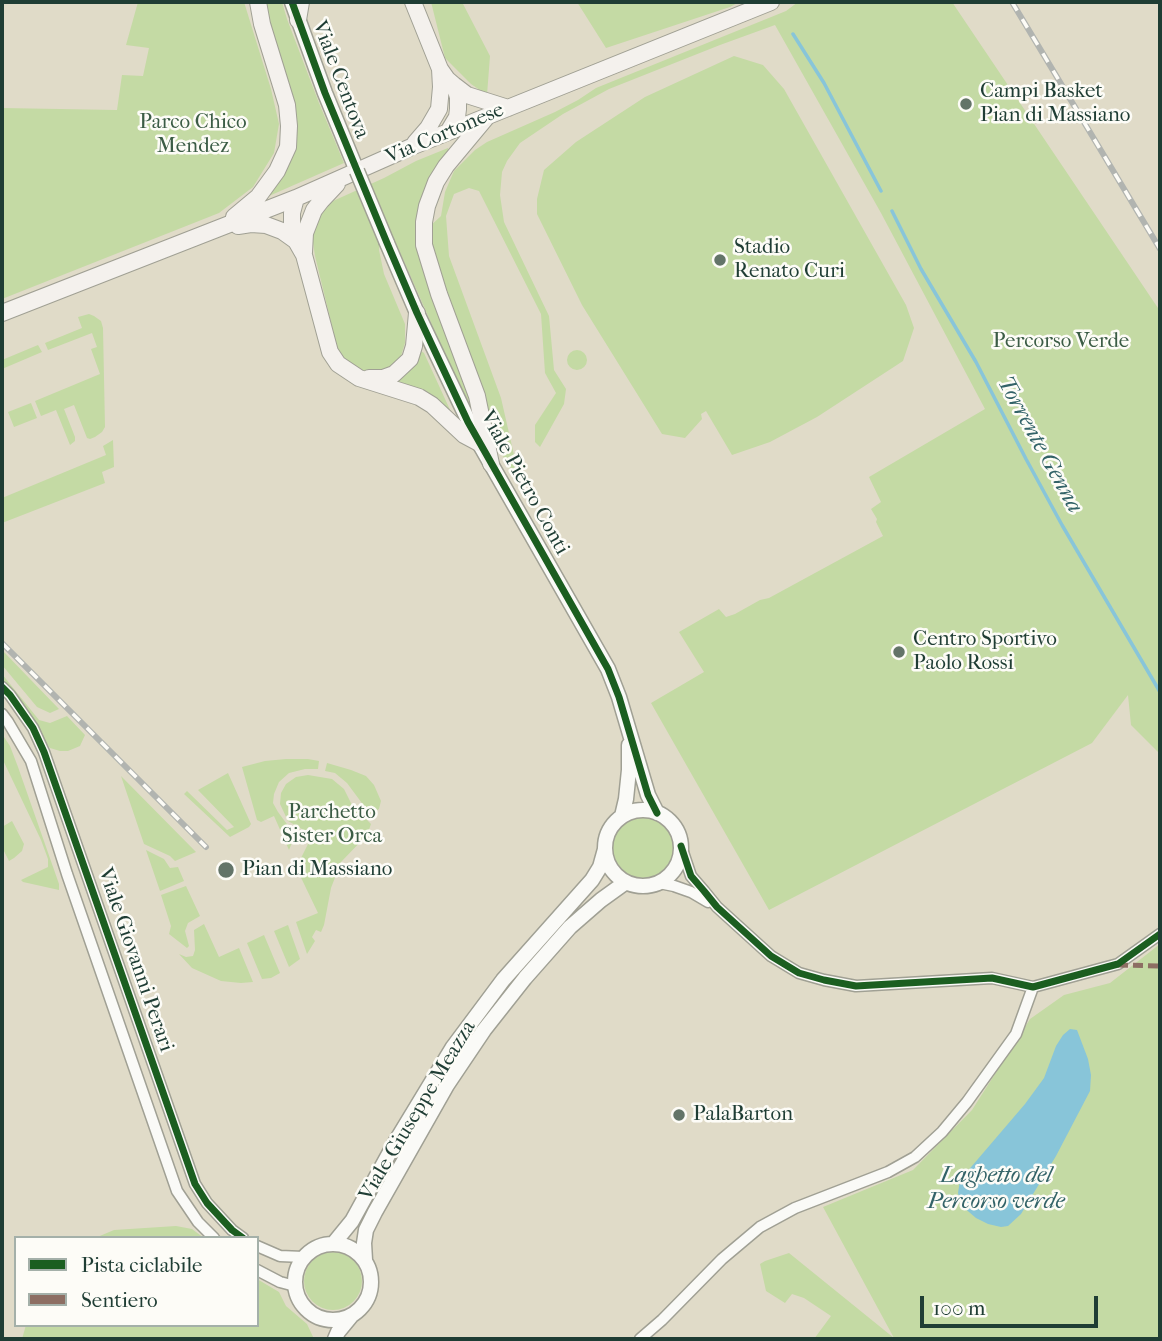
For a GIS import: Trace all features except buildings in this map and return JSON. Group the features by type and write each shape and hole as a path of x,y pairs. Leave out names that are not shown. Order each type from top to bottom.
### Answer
{"main road":[{"path":"221,228 258,197 278,171 288,147 287,104 262,24 258,2"},
{"path":"298,20 301,2"},
{"path":"413,2 440,69 453,85 458,97 457,117 448,132"},
{"name":"Via Cortonese","path":"2,313 296,198 411,147 771,2"},
{"path":"411,147 428,128 439,109 440,69"},
{"path":"453,85 467,94 508,108"},
{"path":"488,116 436,182 427,206 424,245 477,396 491,464"},
{"path":"300,248 314,210 342,179"},
{"path":"296,198 291,220 330,352 338,364 359,377 419,397 432,405 464,435 479,443"},
{"path":"221,228 266,225 282,231 300,248"},
{"path":"359,377 383,378 404,366 410,359 414,346 417,313"}],"street":[{"name":"Viale Centova","path":"292,2 357,170"},
{"name":"Viale Pietro Conti","path":"357,170 417,313 479,443 608,669 648,795 657,813 674,826 691,876 717,907 771,956 799,974 856,986 992,978 1033,987 1118,964 1160,934"},
{"name":"Viale Giovanni Perari","path":"2,687 33,728 44,752 195,1184 213,1210 240,1236"},
{"name":"Viale Giovanni Perari","path":"2,714 31,761 67,874 177,1191 198,1222 212,1236"},
{"name":"Viale Pietro Conti","path":"605,849 607,836 622,816 629,770 629,730"},
{"path":"622,816 633,811 657,813"},
{"path":"659,883 675,868 681,846"},
{"path":"605,849 611,869 626,882"},
{"name":"Viale Giuseppe Meazza","path":"334,1243 352,1221 453,1047 503,980 592,880 600,867 605,849"},
{"name":"Viale Pietro Conti","path":"626,882 637,886 659,883 674,886 717,907"},
{"name":"Viale Giuseppe Meazza","path":"365,1259 366,1230 375,1212 447,1085 484,1030 570,927 626,882"},
{"path":"640,1339 722,1259 760,1227 796,1208 888,1172 915,1157 942,1132 967,1102 1016,1034 1033,987"},
{"path":"335,1339 369,1296 372,1284 370,1271 365,1259 346,1245 322,1244 312,1249 303,1257 295,1276 297,1296 302,1305 318,1317 329,1320 352,1315"},
{"path":"259,1247 280,1256 303,1257"},
{"path":"259,1271 295,1286"},
{"path":"318,1317 329,1339"}],"green space":[{"name":"Parco Chico Mendez","path":"138,2 244,2 279,124 274,153 253,187 219,213 2,299 2,108 117,110 122,75 143,76 149,48 126,45"},
{"path":"265,2 282,2 344,163 269,196 291,149"},
{"path":"431,2 462,2 490,56 487,95 471,84 445,58"},
{"path":"577,2 739,2 606,48"},
{"name":"Percorso Verde","path":"798,2 952,2 1160,311 1160,754 1131,725 1128,695 1092,743 769,910 651,703 704,672 679,632 719,609 726,617 769,598 883,536 871,509 881,502 869,477 985,409 881,213 775,25 609,89 563,114 520,143 507,161 502,172 500,195 504,222 549,316 554,370 566,389 564,404 540,447 535,442 535,425 556,393 545,373 541,314 479,191 469,188 454,194 446,216 449,256 501,398 514,455 525,466 521,469 513,471 507,467 437,266 428,228 441,216 445,192 454,171 487,142 555,112 596,88 786,11"},
{"name":"Stadio Renato Curi","path":"734,56 763,65 784,89 906,305 914,328 903,361 817,417 770,442 732,455 706,411 701,414 702,419 685,438 662,434 582,305 537,214 537,199 544,170 576,142 645,97"},
{"path":"448,148 449,153 431,177 422,195 418,216 476,417 398,248 391,240 381,235 379,250 384,274 405,324 405,343 394,366 373,374 357,369 344,359 337,347 312,236 314,225 333,201"},
{"path":"89,314 101,321 103,328 105,427 95,437 87,438 74,405 64,409 75,437 75,441 70,445 56,410 41,416 35,401 100,374 91,349 97,347 92,333 48,350 45,343 82,328 78,317"},
{"path":"38,345 42,352 2,369 2,360"},
{"path":"577,350 584,353 587,360 584,367 577,370 570,367 567,360 570,353"},
{"path":"421,351 451,412 397,382 410,369"},
{"path":"31,403 37,418 14,427 8,412"},
{"path":"113,440 114,467 102,472 105,483 2,523 2,498 106,455 103,446"},
{"path":"2,650 59,709 50,713 37,707 2,665"},
{"path":"2,674 39,720 50,723 67,716 85,735 80,746 68,751 50,748 2,682"},
{"path":"2,734 18,767 59,890 21,880 48,867 48,859 2,758"},
{"path":"286,759 319,761 318,769 289,773 279,782 274,794 273,803 295,835 289,850 274,816 261,822 257,820 242,767"},
{"path":"327,763 366,776 374,785 381,801 379,809 370,814 347,783 335,773 325,771"},
{"path":"228,773 251,824 230,837 184,794 187,791 227,830 234,827 198,790"},
{"name":"Parchetto Sister Orca","path":"308,775 332,779 344,789 352,805 371,824 367,835 341,862 331,888 324,925 321,932 316,930 312,937 315,941 307,954 296,922 318,913 293,861 300,860 308,844 302,829 288,821 280,804 281,793 286,784 296,777"},
{"path":"121,776 196,852 175,861 144,844"},
{"path":"643,817 665,826 674,848 665,870 643,879 621,870 612,848 621,826"},
{"path":"12,821 24,844 22,851 9,861 2,847 2,827"},
{"path":"146,850 164,859 170,868 178,867 184,881 160,891"},
{"path":"186,886 200,916 188,923 185,931 189,946 187,948 169,934 171,926 161,895"},
{"path":"204,924 219,957 239,948 253,982 221,981 192,968 179,954 193,956 194,930"},
{"path":"288,925 300,959 289,967 274,931"},
{"path":"264,935 280,973 262,979 247,943"},
{"path":"1160,944 1160,1339 814,1339 831,1316 804,1298 792,1294 785,1303 766,1291 760,1264 789,1253 894,1338 823,1207 913,1170 972,1110 1030,1019 1064,995 1110,983"},
{"path":"176,1226 192,1229 201,1236 100,1236 114,1230"},
{"path":"327,1252 339,1252 354,1260 362,1275 362,1287 354,1302 339,1310 327,1310 312,1302 304,1287 304,1275 312,1260"},
{"path":"259,1280 279,1292 286,1306 307,1324 314,1339 22,1339 25,1327 259,1327"}],"water":[{"name":"Laghetto del Percorso verde","path":"1070,1029 1077,1030 1088,1059 1090,1091 1056,1156 1021,1214 1008,1226 988,1224 962,1206 958,1193 960,1180 1044,1078 1056,1046"}],"waterway":[{"name":"Torrente Genna","path":"793,34 824,83 881,191"},
{"name":"Torrente Genna","path":"892,211 921,269 976,362 1062,525 1160,692"}],"railway":[{"path":"1012,2 1160,249"},
{"path":"2,643 206,847"}],"marked path":[{"path":"1118,965 1160,966"}],"cycle path":[{"path":"292,2 325,93 387,243 468,422 608,669 648,795 657,813"},
{"path":"2,687 33,728 44,752 195,1184 207,1203 240,1236"},
{"path":"681,846 691,876 717,907 771,956 799,973 856,986 992,978 1033,987 1118,964 1160,934"}],"place":[{"name":"Campi Basket Pian di Massiano","path":"966,104"},
{"name":"Stadio Renato Curi","path":"720,260"},
{"name":"Centro Sportivo Paolo Rossi","path":"899,652"},
{"name":"Pian di Massiano","path":"226,870"},
{"name":"PalaBarton","path":"679,1115"}]}
